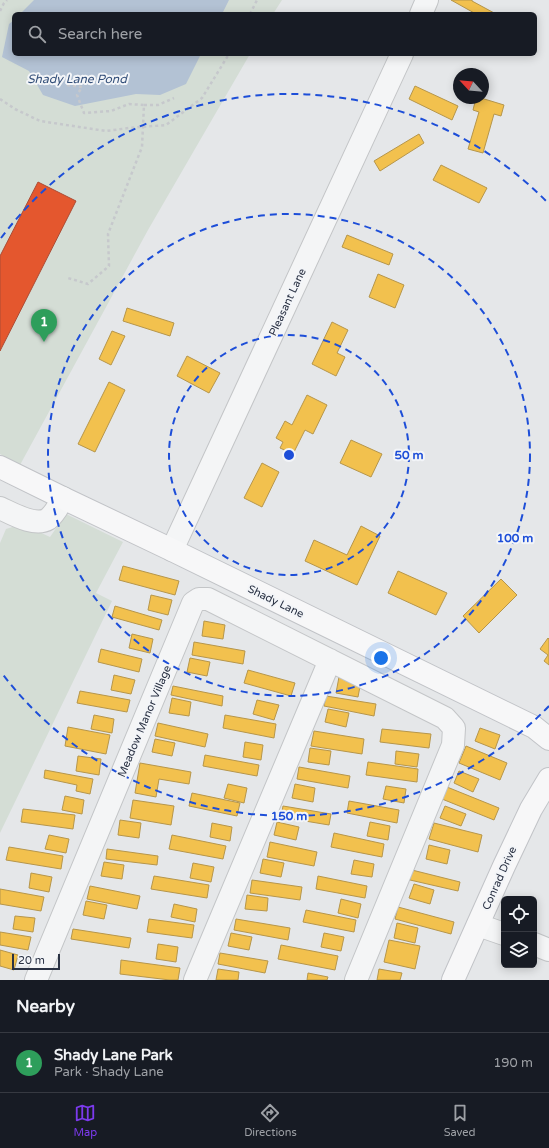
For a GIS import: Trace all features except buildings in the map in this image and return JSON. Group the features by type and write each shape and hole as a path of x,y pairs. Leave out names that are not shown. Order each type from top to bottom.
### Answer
{"main road":[{"name":"Shady Lane","path":"0,467 534,727 549,739"},
{"name":"Conrad Drive","path":"453,980 531,809 549,779"}],"street":[{"path":"422,12 427,0"},
{"name":"Pleasant Lane","path":"172,550 401,56"},
{"path":"0,508 26,519 40,522 48,518 63,498"},
{"name":"Meadow Manor Village","path":"36,980 193,603 199,599 208,599 445,718 454,728 453,745 356,980"},
{"path":"195,980 330,660"},
{"path":"478,925 501,933"},
{"path":"537,945 549,950"}],"path":[{"path":"0,11 7,0"},
{"path":"251,12 257,0"},
{"path":"0,99 15,109 40,121 106,131 143,126 166,125 202,98 228,56"},
{"path":"68,85 82,87 77,95 84,112 111,111 129,104 158,105 174,98"},
{"path":"68,278 88,284 109,266 108,234 142,147 144,105"}],"shaded area":[{"path":"0,0 282,0 274,12 12,12 12,56 249,56 148,230 20,465 0,454"},
{"path":"66,514 123,542 96,593 112,601 0,833 0,543 6,529 22,524 50,537"}],"water":[{"path":"34,0 229,0 223,12 22,12"},
{"name":"Shady Lane Pond","path":"12,22 12,56 200,56 186,84 160,95 136,94 75,106 43,95 29,71 2,57 9,24"}],"place":[{"name":"Shady Lane Park","path":"44,342"}]}
